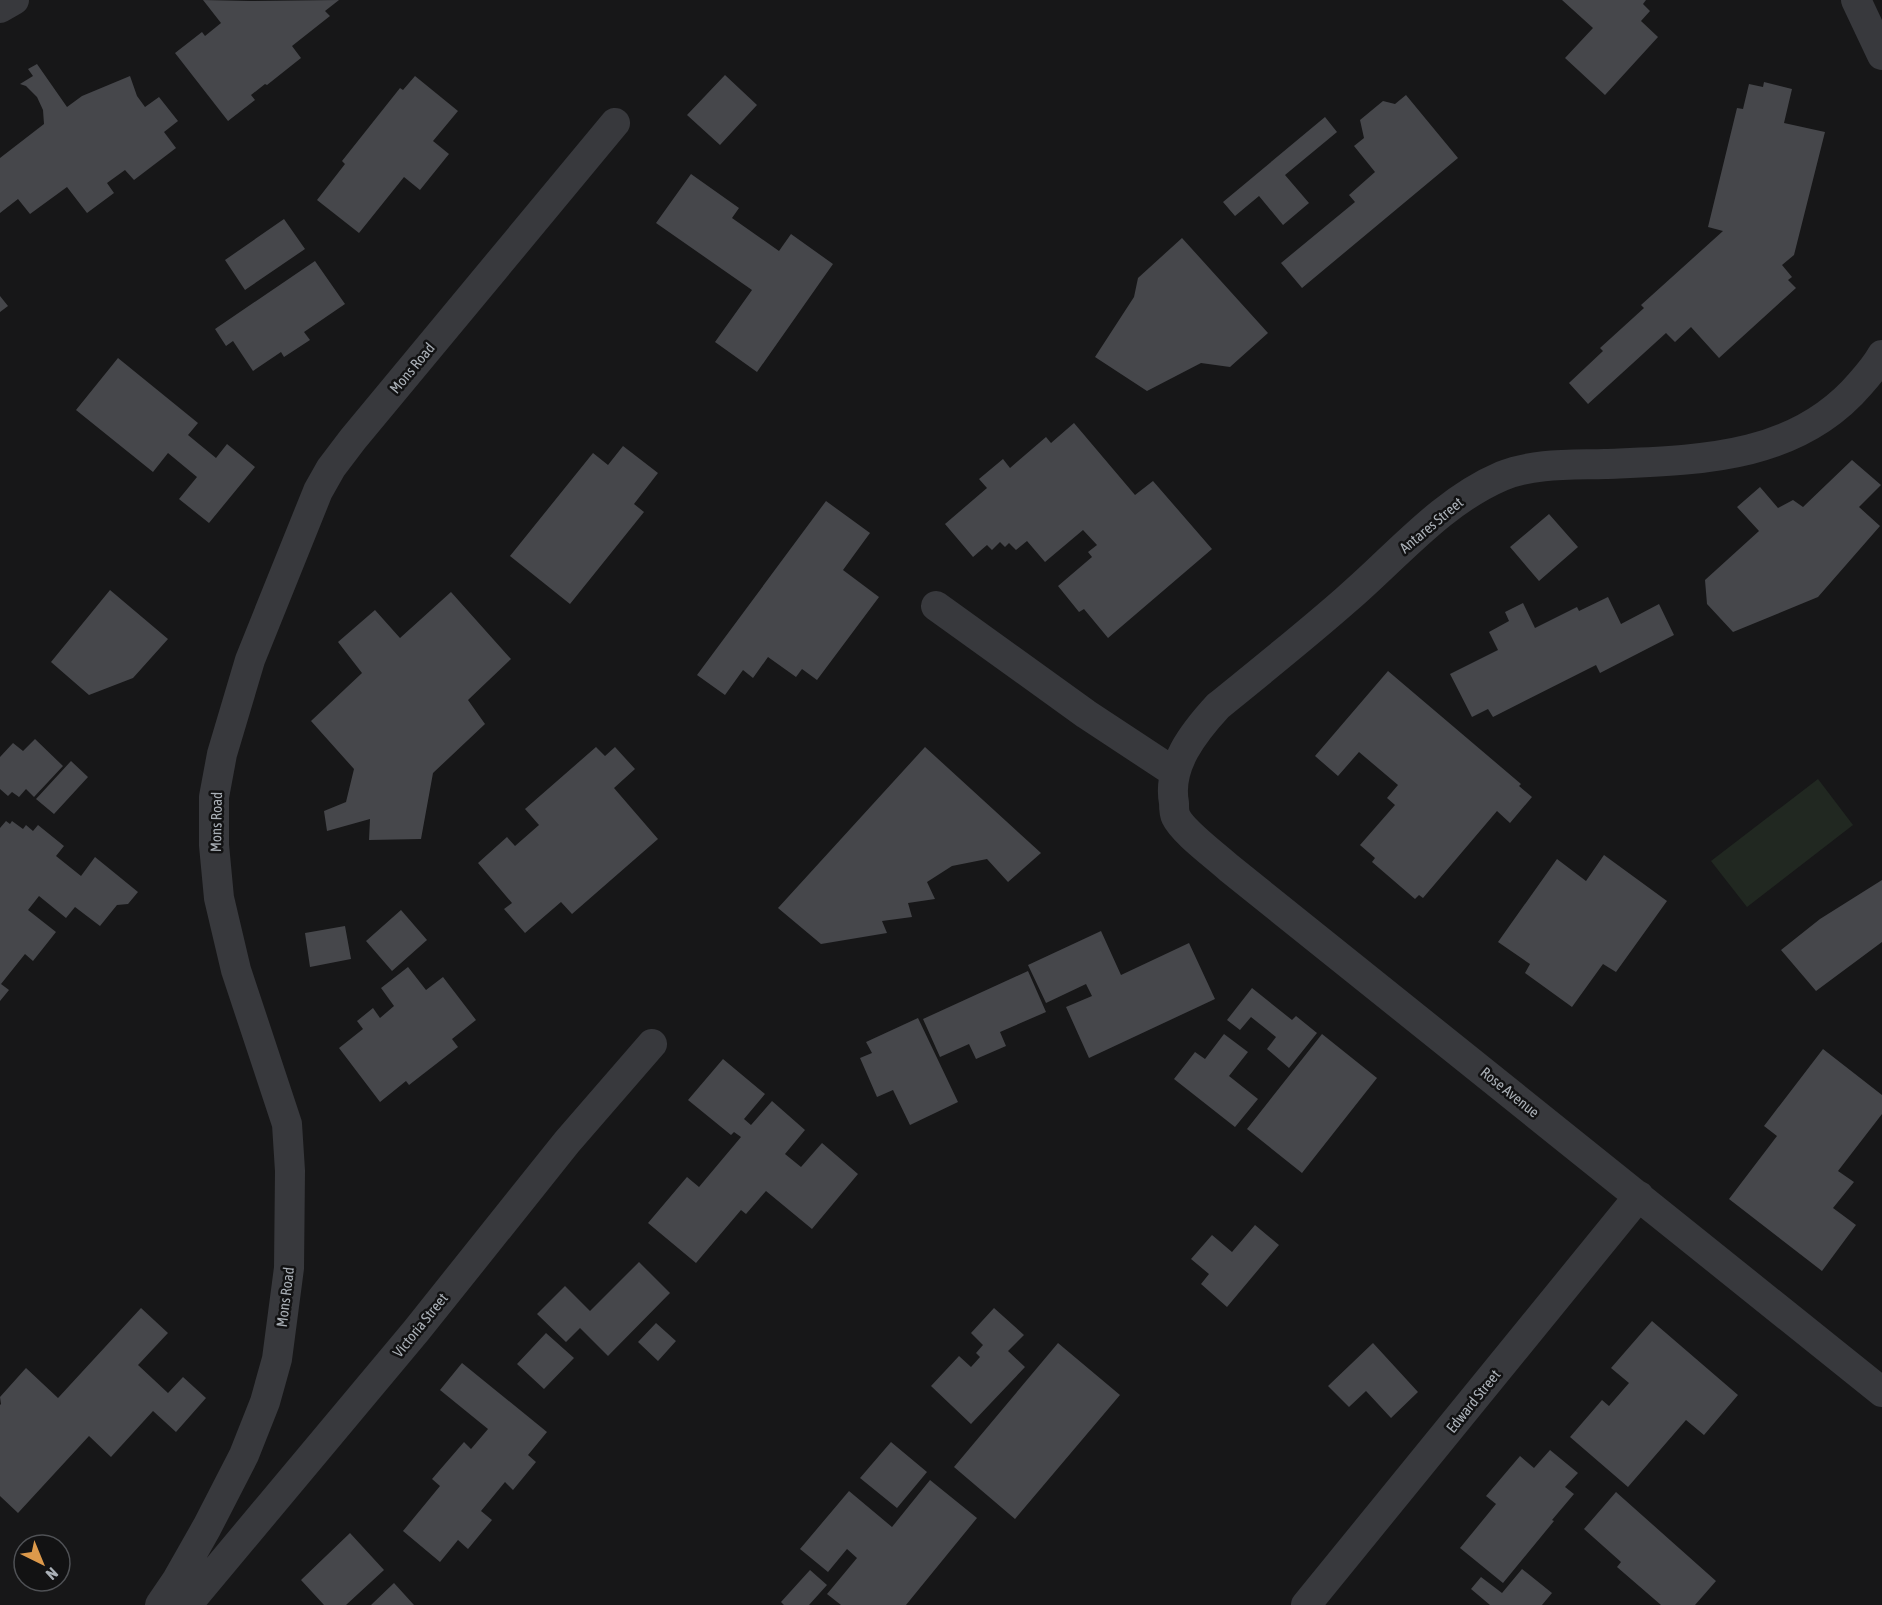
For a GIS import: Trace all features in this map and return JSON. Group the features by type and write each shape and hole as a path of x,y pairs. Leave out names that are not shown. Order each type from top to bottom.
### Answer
{"street":[{"path":"0,8 14,0"},
{"path":"1856,0 1882,56"},
{"name":"Mons Road","path":"160,1605 177,1580 212,1517 244,1455 265,1402 277,1359 289,1268 290,1171 287,1124 236,970 219,898 214,845 214,797 222,754 250,660 314,500 331,468 615,123"},
{"name":"Antares Street","path":"1174,772 1193,735 1218,706 1347,600 1445,509 1474,489 1505,475 1537,467 1700,458 1737,453 1768,444 1800,432 1827,416 1845,401 1882,356"},
{"path":"936,606 1086,714 1174,772"},
{"name":"Rose Avenue","path":"1174,772 1173,797 1176,817 1187,831 1229,868 1882,1392"},
{"name":"Victoria Street","path":"187,1605 401,1349 567,1142 652,1044"},
{"name":"Edward Street","path":"1306,1605 1640,1196"}],"shaded area":[{"path":"1818,779 1853,825 1747,907 1711,861"}],"building":[{"path":"203,0 339,0 325,11 330,16 292,46 301,58 251,95 255,100 228,121 175,53 202,32 205,36 221,23"},
{"path":"1562,0 1646,0 1643,4 1650,11 1641,21 1658,37 1605,95 1565,58 1593,28"},
{"path":"37,64 67,107 82,96 130,76 137,96 145,107 159,97 178,121 164,132 176,148 134,180 125,170 107,183 114,193 87,213 67,187 30,214 18,199 0,213 0,158 44,124 43,110 37,97 26,86 20,84 33,76 28,69"},
{"path":"725,75 757,105 720,145 687,115"},
{"path":"415,76 458,111 433,141 449,154 420,190 404,177 359,233 317,200 345,164 342,161 400,88 403,90"},
{"path":"1764,82 1792,89 1784,123 1825,132 1794,255 1782,265 1792,277 1788,280 1796,288 1719,358 1691,327 1675,342 1666,333 1588,404 1569,383 1603,351 1600,348 1644,308 1641,305 1723,231 1708,227 1737,108 1743,109 1749,84 1763,87"},
{"path":"1406,95 1458,158 1302,288 1281,263 1355,202 1349,195 1375,172 1354,146 1364,138 1360,120 1383,101 1395,104"},
{"path":"1325,117 1337,132 1285,175 1309,203 1283,225 1259,196 1235,216 1223,202"},
{"path":"691,174 739,208 732,218 779,251 791,234 833,264 757,372 715,342 752,290 656,223"},
{"path":"284,219 305,249 245,290 225,260"},
{"path":"1182,238 1268,333 1230,367 1201,363 1147,391 1095,357 1134,297 1138,278"},
{"path":"315,261 345,304 304,332 310,340 284,357 281,352 253,371 233,341 226,346 215,329"},
{"path":"0,296 8,306 0,312"},
{"path":"118,358 198,423 188,435 216,458 227,444 255,467 209,523 179,499 197,477 168,453 153,472 76,410"},
{"path":"1074,423 1135,495 1153,481 1212,549 1108,638 1084,609 1079,612 1058,586 1092,557 1088,552 1097,545 1083,530 1045,562 1027,541 1016,550 1009,543 1005,547 1000,542 992,550 987,545 973,557 945,524 987,488 979,479 1003,459 1010,468 1046,437 1051,443"},
{"path":"623,446 658,473 634,504 644,512 570,604 510,556 593,453 608,465"},
{"path":"1852,460 1881,485 1859,507 1880,526 1818,597 1733,632 1707,604 1705,580 1759,531 1737,507 1760,487 1778,508 1793,500 1803,507"},
{"path":"826,501 870,533 843,570 879,597 817,680 802,669 796,677 768,657 753,678 743,670 725,695 697,675"},
{"path":"1549,514 1578,547 1539,581 1510,547"},
{"path":"110,590 168,639 133,678 89,695 51,662"},
{"path":"451,592 511,659 468,700 485,724 433,773 421,839 369,840 370,819 327,831 324,811 346,802 354,769 311,721 362,673 338,642 375,610 400,638"},
{"path":"1608,597 1621,624 1659,604 1674,635 1600,673 1596,665 1493,717 1488,709 1472,717 1450,674 1498,650 1489,632 1509,621 1505,612 1523,603 1535,628 1577,607 1579,611"},
{"path":"1388,671 1521,784 1519,786 1532,797 1510,823 1497,811 1423,898 1419,895 1415,899 1372,862 1375,858 1360,845 1395,805 1387,798 1398,785 1359,752 1338,776 1315,756"},
{"path":"35,739 63,766 34,797 26,789 19,797 12,792 8,796 0,789 0,757 13,743 23,751"},
{"path":"596,747 605,756 615,747 635,769 614,788 658,839 572,914 561,902 525,933 504,909 512,903 478,863 507,837 515,846 539,825 525,809"},
{"path":"925,747 1041,853 1008,882 987,859 952,866 927,882 935,899 908,903 912,917 882,921 887,933 821,944 778,908"},
{"path":"71,761 88,777 54,814 36,799"},
{"path":"6,821 10,824 12,821 23,829 26,825 33,831 38,825 64,846 56,856 81,876 95,857 138,892 128,904 117,905 100,926 75,907 66,918 39,896 28,910 56,932 33,961 25,954 1,984 9,990 0,1001 0,828"},
{"path":"1604,855 1667,901 1616,972 1603,964 1572,1007 1525,973 1530,964 1498,942 1557,859 1586,881"},
{"path":"1882,880 1882,942 1816,991 1781,950 1820,919"},
{"path":"401,910 427,940 392,971 366,941"},
{"path":"345,926 351,959 310,967 305,933"},
{"path":"1101,931 1121,975 1189,943 1215,999 1089,1058 1066,1007 1092,996 1086,984 1046,1003 1028,965"},
{"path":"408,967 426,990 443,977 476,1020 452,1039 458,1047 409,1085 406,1081 380,1102 339,1048 363,1029 357,1021 373,1008 380,1018 394,1006 381,988"},
{"path":"1028,971 1046,1012 1000,1032 1006,1046 976,1059 969,1044 940,1057 923,1019"},
{"path":"1252,988 1292,1020 1296,1016 1317,1033 1289,1068 1267,1049 1276,1037 1251,1017 1240,1030 1227,1020"},
{"path":"918,1018 958,1102 910,1125 893,1090 877,1097 860,1058 872,1053 866,1042"},
{"path":"1224,1034 1248,1052 1229,1076 1258,1099 1235,1127 1174,1079 1195,1052 1205,1059"},
{"path":"1322,1034 1377,1078 1302,1173 1247,1129"},
{"path":"1823,1049 1882,1095 1882,1114 1838,1171 1854,1182 1833,1208 1856,1225 1822,1271 1729,1199 1777,1136 1764,1126"},
{"path":"723,1059 765,1094 744,1119 751,1125 772,1101 805,1130 785,1154 801,1167 822,1143 858,1174 812,1229 766,1191 746,1214 741,1210 696,1263 648,1223 687,1177 699,1187 741,1137 734,1132 731,1135 688,1100"},
{"path":"1255,1225 1279,1245 1227,1307 1201,1284 1209,1274 1191,1259 1212,1235 1232,1252"},
{"path":"639,1262 670,1293 608,1356 580,1328 566,1342 537,1314 565,1286 590,1311"},
{"path":"141,1308 168,1333 138,1365 168,1393 183,1377 206,1398 176,1432 153,1411 111,1457 89,1436 18,1513 0,1496 0,1397 26,1368 58,1398"},
{"path":"994,1308 1024,1335 1008,1351 1025,1367 971,1424 931,1386 959,1356 971,1367 980,1357 976,1353 983,1345 971,1333"},
{"path":"1652,1321 1738,1395 1704,1435 1686,1420 1628,1487 1570,1437 1602,1400 1609,1406 1629,1383 1611,1368"},
{"path":"656,1323 676,1341 658,1361 638,1342"},
{"path":"546,1333 574,1358 544,1389 517,1364"},
{"path":"1058,1343 1120,1395 1015,1519 954,1467"},
{"path":"1373,1343 1418,1392 1391,1418 1366,1391 1349,1407 1328,1386"},
{"path":"462,1363 547,1432 528,1455 536,1462 513,1490 505,1482 481,1511 492,1520 468,1549 458,1540 440,1562 403,1531 440,1486 432,1479 464,1442 471,1449 488,1429 440,1390"},
{"path":"891,1442 927,1472 897,1508 860,1478"},
{"path":"1550,1450 1578,1473 1565,1487 1574,1494 1503,1583 1460,1548 1496,1504 1486,1496 1520,1456 1534,1468"},
{"path":"930,1480 977,1518 906,1605 841,1605 827,1594 857,1558 847,1549 828,1572 800,1549 849,1491 892,1527"},
{"path":"1616,1492 1716,1581 1695,1605 1661,1605 1617,1567 1621,1562 1584,1529"},
{"path":"350,1533 384,1570 346,1605 324,1605 301,1580"},
{"path":"1522,1569 1552,1593 1542,1605 1490,1605 1471,1589 1481,1577 1502,1593"},
{"path":"810,1570 827,1585 809,1605 784,1605 781,1602"},
{"path":"394,1583 414,1605 371,1605"}]}
